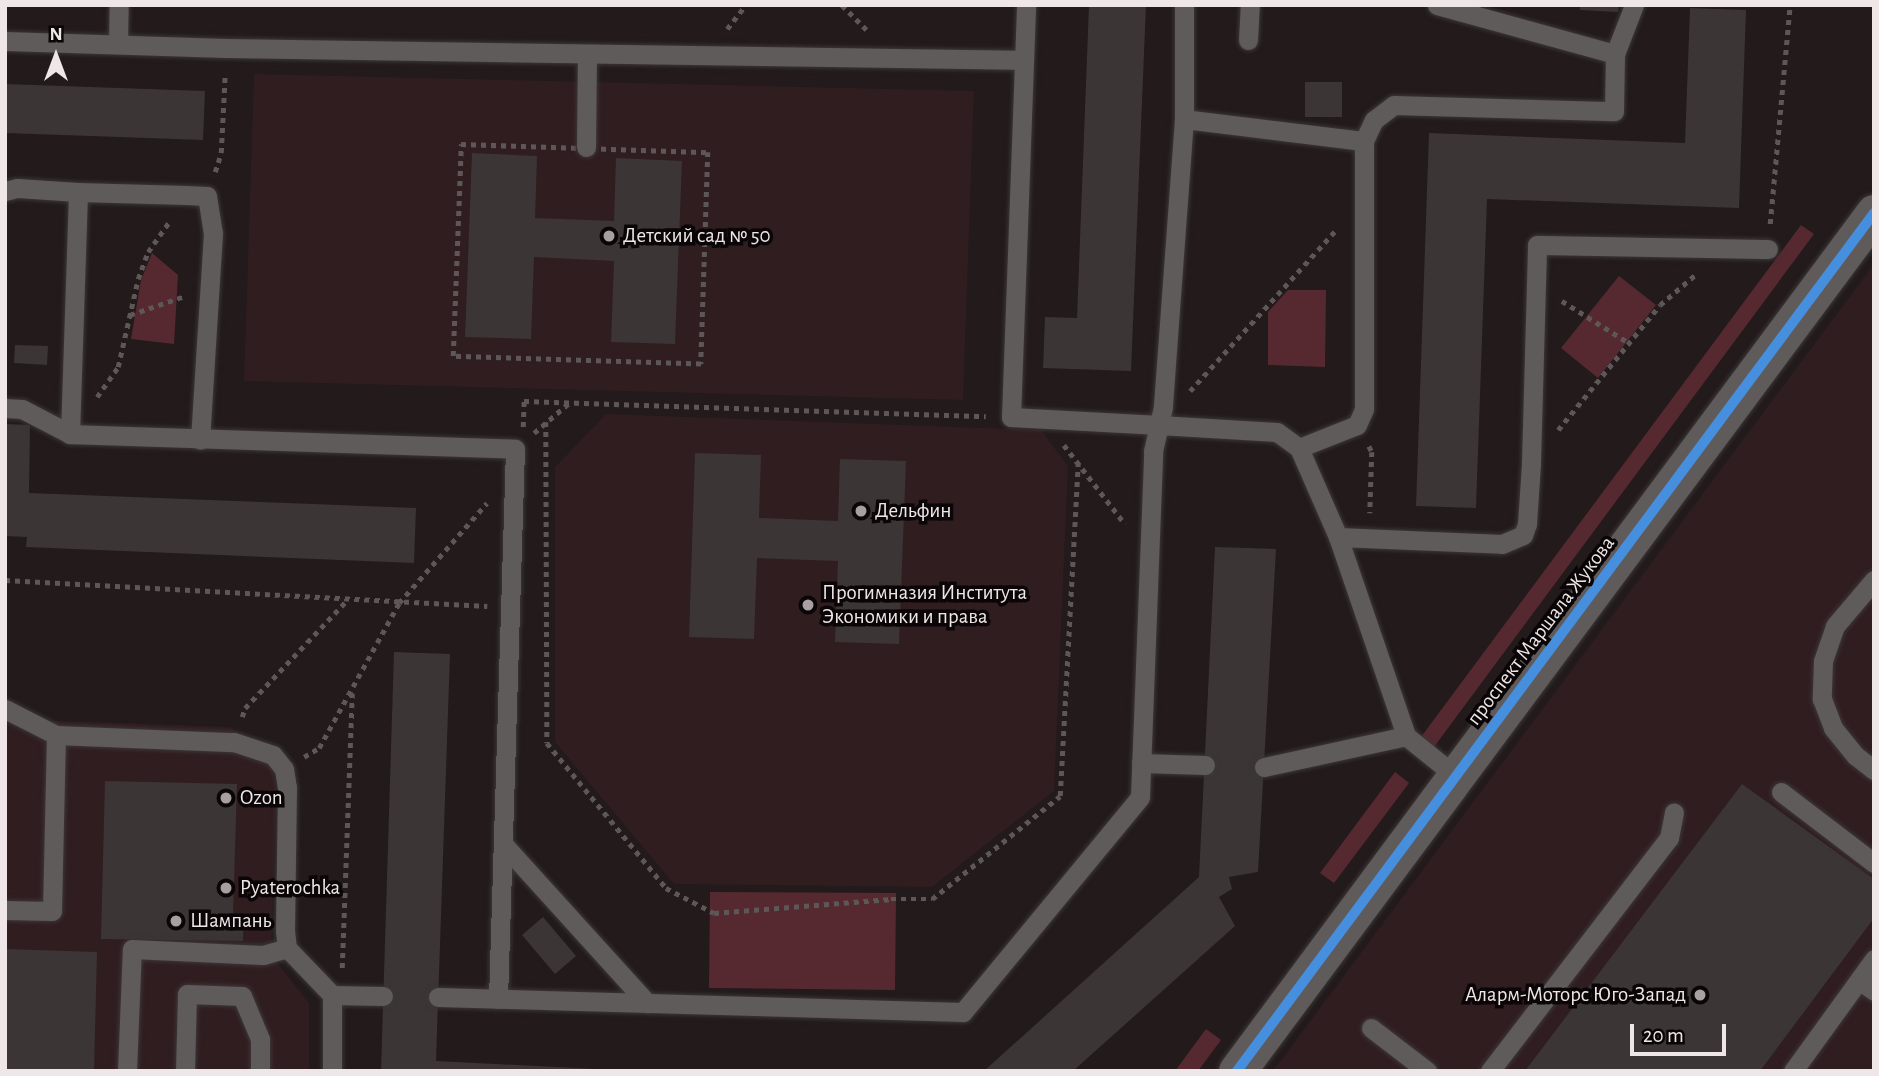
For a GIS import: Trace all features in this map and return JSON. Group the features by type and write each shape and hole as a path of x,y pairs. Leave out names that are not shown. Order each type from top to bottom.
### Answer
{"street":[{"name":"проспект Маршала Жукова","path":"1237,1071 1874,213"}],"lane":[{"path":"118,44 119,5"},
{"path":"1026,5 1011,417 1277,432 1299,448 1338,537 1406,736 1457,777"},
{"path":"438,997 963,1012 1140,797 1153,450 1163,407 1184,119 1184,5"},
{"path":"1248,40 1250,5"},
{"path":"1437,5 1615,54"},
{"path":"1299,448 1357,425 1364,409 1364,141 1374,120 1394,105 1614,111 1615,54 1634,5"},
{"path":"5,41 226,48 1024,60"},
{"path":"586,148 587,54"},
{"path":"1184,119 1364,141"},
{"path":"5,191 18,188 207,196 212,233 200,440"},
{"path":"70,434 78,192"},
{"path":"1338,537 1502,544 1515,541 1523,535 1527,524 1531,463 1537,245 1768,249"},
{"path":"5,408 22,409 70,434 515,449 498,999"},
{"path":"1874,580 1835,626 1823,661 1822,699 1833,728 1856,756 1874,770"},
{"path":"9,717 56,735 234,742 273,755 284,769 287,948 332,995 332,1071"},
{"path":"5,910 52,911 56,735"},
{"path":"1265,766 1406,736"},
{"path":"1141,763 1205,765"},
{"path":"1781,792 1874,863"},
{"path":"1490,1071 1669,838 1674,812"},
{"path":"503,844 647,1003"},
{"path":"127,1071 132,949 263,955 287,948"},
{"path":"1793,1071 1866,985 1874,959"},
{"path":"185,1071 187,993 242,996 260,1039 260,1071"},
{"path":"332,995 383,996"},
{"path":"1371,1028 1427,1071"}],"path":[{"path":"1768,249 1790,5"},
{"path":"207,196 221,153 226,48"},
{"path":"461,144 586,148 708,152 701,364 453,356 461,144"},
{"path":"70,434 118,368 149,251 187,195"},
{"path":"1159,425 1364,199"},
{"path":"1531,463 1660,305 1725,249"},
{"path":"130,315 209,288"},
{"path":"1536,301 1565,301 1629,343"},
{"path":"515,449 523,425 524,401 1011,417"},
{"path":"515,449 569,402"},
{"path":"1044,419 1149,555"},
{"path":"546,422 547,743 666,888 714,913 891,899 932,899 1060,796 1077,462"},
{"path":"1357,425 1372,452 1369,538"},
{"path":"284,769 319,748 399,603 515,471"},
{"path":"5,580 399,603 511,606"},
{"path":"234,742 244,708 346,600"},
{"path":"332,995 342,970 352,692"}],"shaded area":[{"name":"Детский сад № 50","path":"254,74 974,91 963,400 244,381"},
{"path":"1801,225 1814,234 1434,747 1421,737"},
{"path":"152,253 178,275 174,344 131,339 141,280"},
{"path":"1874,264 1874,1066 1870,1071 1273,1071"},
{"path":"1619,276 1656,305 1598,378 1561,348"},
{"path":"1288,290 1326,290 1325,367 1268,365 1268,312"},
{"name":"Прогимназия Института Экономики и права","path":"606,414 1041,430 1068,466 1054,791 932,887 674,884 555,742 555,467"},
{"path":"5,719 229,727 270,755 276,789 271,955 309,1003 309,1071 5,1071"},
{"path":"1395,772 1409,783 1334,883 1320,873"},
{"path":"710,892 896,893 895,990 709,988"},
{"path":"1206,1029 1221,1040 1198,1071 1175,1071"}],"building":[{"path":"1089,5 1146,5 1131,371 1043,368 1045,317 1077,318"},
{"path":"1580,5 1619,5 1618,12 1580,10"},
{"path":"1690,8 1746,10 1739,208 1487,199 1476,508 1416,506 1429,133 1685,143"},
{"path":"1305,82 1342,82 1342,117 1305,117"},
{"path":"5,84 205,91 203,140 5,133"},
{"path":"472,153 537,156 535,218 614,221 616,158 682,161 675,344 611,342 614,261 534,257 531,339 465,337"},
{"path":"15,345 48,346 47,365 14,363"},
{"path":"5,424 30,425 29,493 416,508 414,563 26,547 27,537 5,536"},
{"path":"695,453 761,455 759,518 838,521 840,459 906,461 899,644 835,642 838,561 757,558 754,639 689,637"},
{"path":"1215,547 1276,549 1258,872 1229,877 1232,889 1219,897 1235,926 1073,1071 984,1071 1199,877"},
{"path":"394,652 450,654 436,1061 636,1071 381,1071"},
{"path":"105,781 237,784 233,916 244,916 243,941 101,939"},
{"name":"Аларм-Моторс Юго-Запад","path":"1742,784 1874,879 1874,918 1760,1071 1525,1071"},
{"path":"543,917 576,956 555,974 522,935"},
{"path":"5,949 97,952 94,1071 5,1071"}],"cycle path":[{"path":"1237,1071 1874,213"}],"place":[{"name":"Детский сад № 50","path":"609,236"},
{"name":"Дельфин","path":"861,511"},
{"name":"Прогимназия Института Экономики и права","path":"808,605"},
{"name":"Ozon","path":"226,798"},
{"name":"Pyaterochka","path":"226,888"},
{"name":"Шампань","path":"176,921"},
{"name":"Аларм-Моторс Юго-Запад","path":"1700,995"}]}
